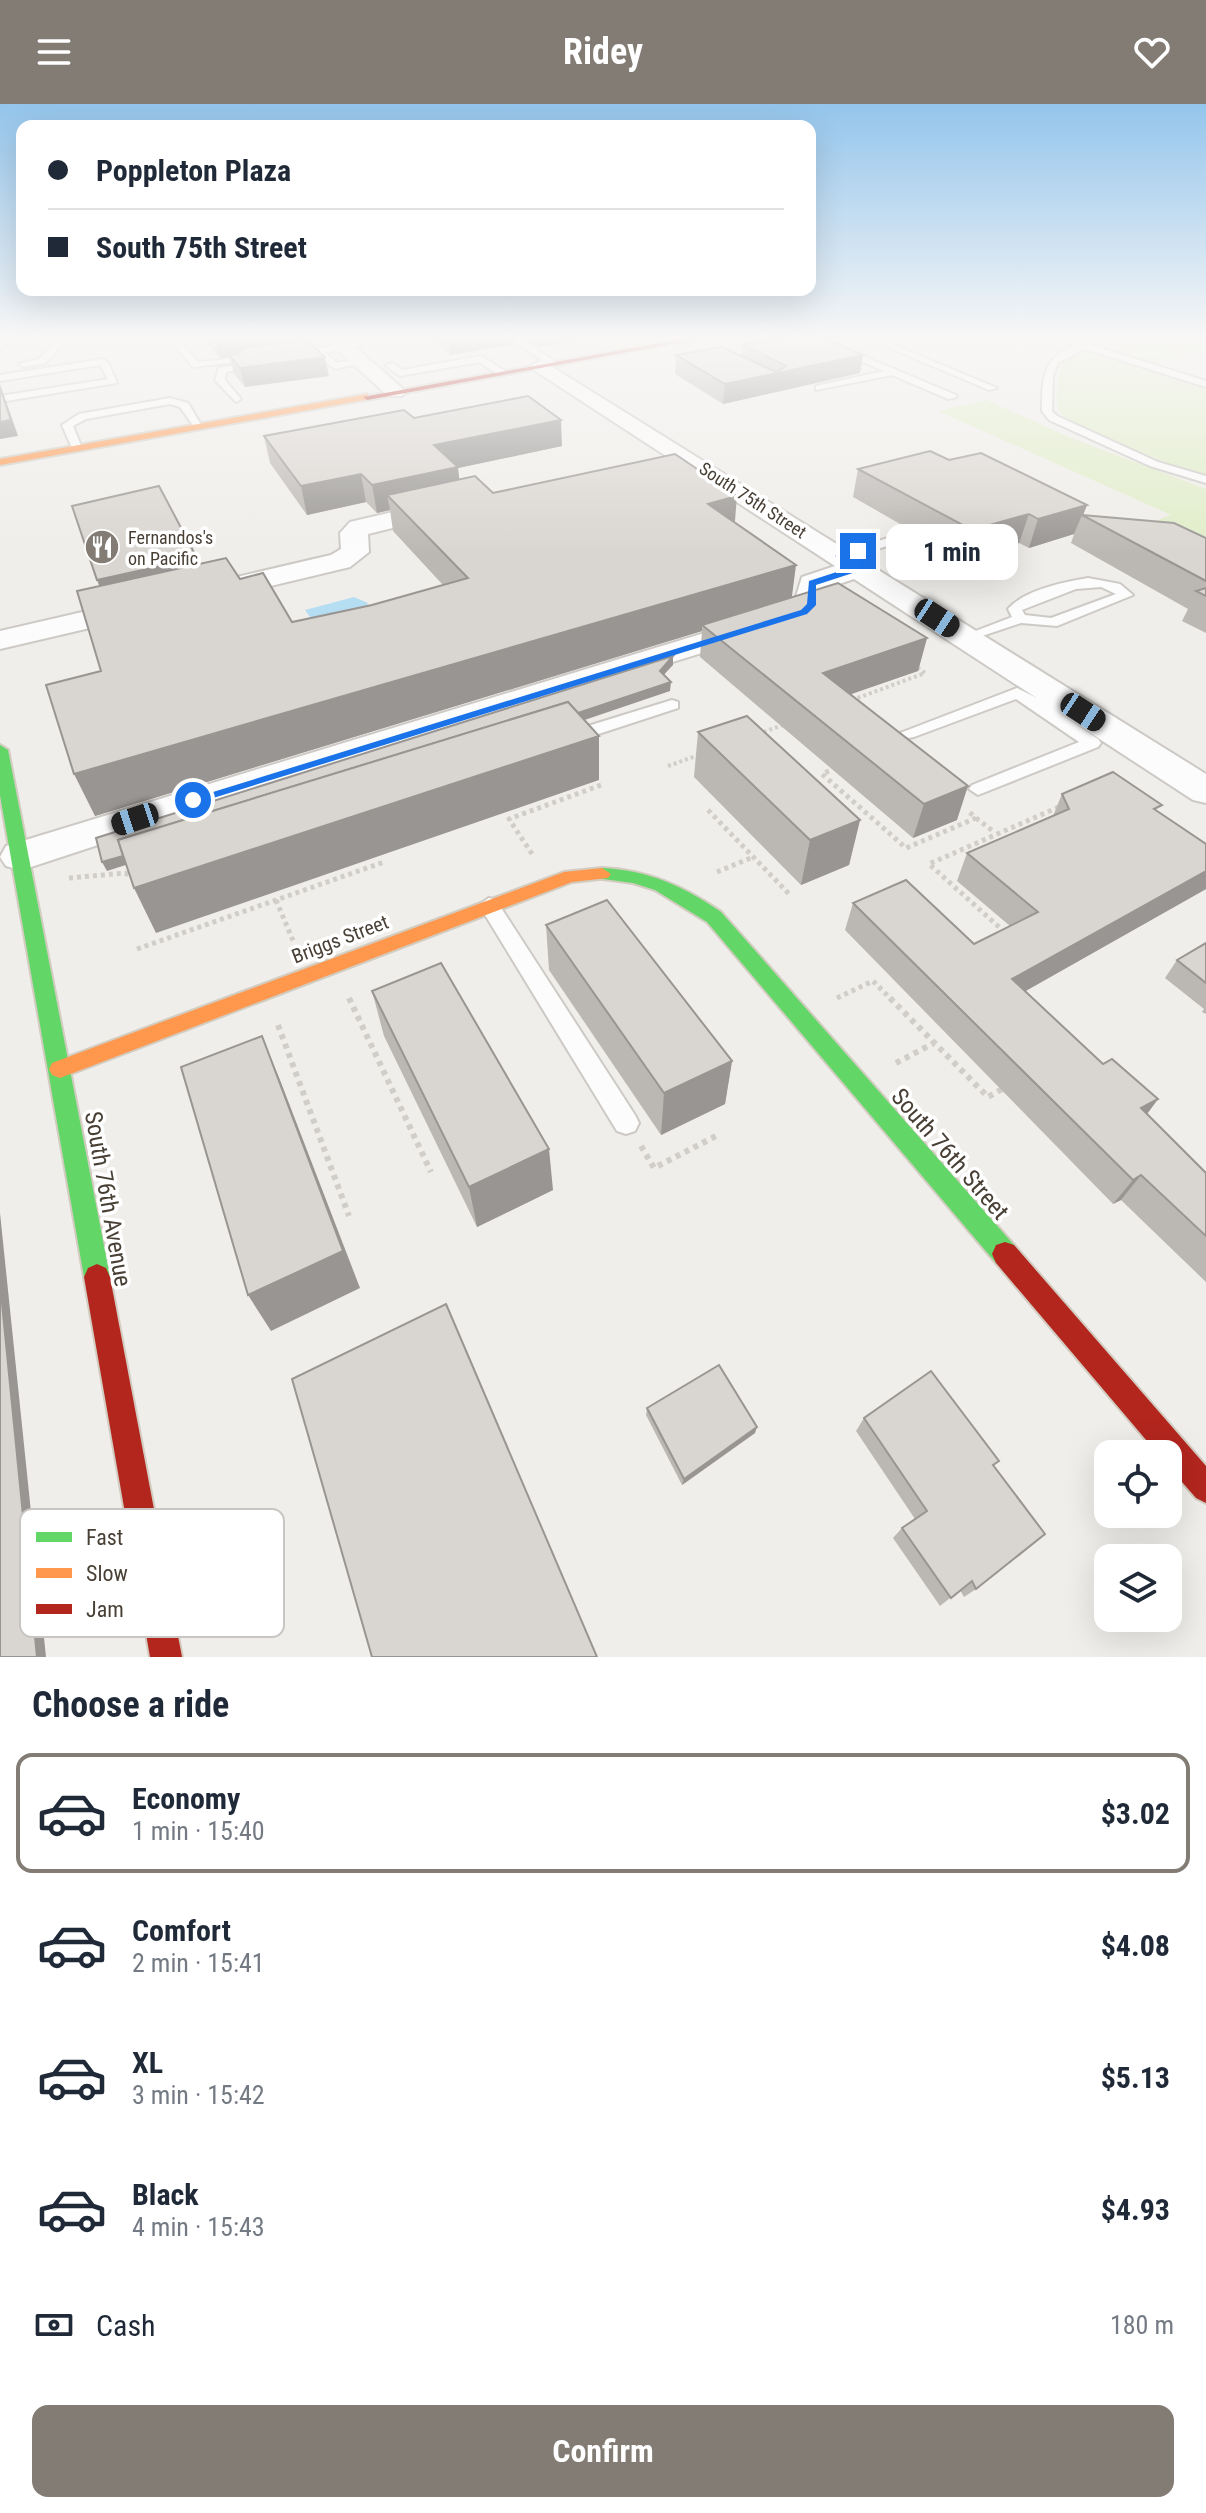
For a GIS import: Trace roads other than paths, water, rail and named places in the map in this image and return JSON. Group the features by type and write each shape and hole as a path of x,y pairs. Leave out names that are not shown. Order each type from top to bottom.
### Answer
{"street":[{"path":"0,462 294,409"},
{"name":"South 75th Street","path":"614,409 967,637 1047,700 1206,791"},
{"path":"645,464 687,458"},
{"path":"0,640 340,561 355,552 353,533 359,528 467,503"},
{"path":"20,856 356,748 804,612 812,605 812,583 849,562"},
{"name":"South 76th Avenue","path":"0,752 139,1509"},
{"name":"Briggs Street","path":"60,1069 570,876 640,876"},
{"name":"South 76th Street","path":"640,876 677,890 714,917 1206,1488"},
{"name":"South 76th Avenue","path":"162,1637 166,1657"}],"lane":[{"path":"77,448 67,425 83,416 121,409"},
{"path":"187,409 199,426"},
{"path":"1047,409 1053,418 1154,464 1206,480"},
{"path":"849,562 906,536"},
{"path":"967,637 1020,619 1052,623 1126,595 1111,585 1090,581 1019,605 1015,609 1020,619"},
{"path":"908,733 1017,693 1047,700 1092,743 978,789"},
{"path":"553,743 672,705"},
{"path":"489,905 626,1123"}],"water":[{"path":"354,597 368,603 366,608 312,620 305,610"}],"place":[{"name":"Fernandos's on Pacific","path":"102,547"}]}
